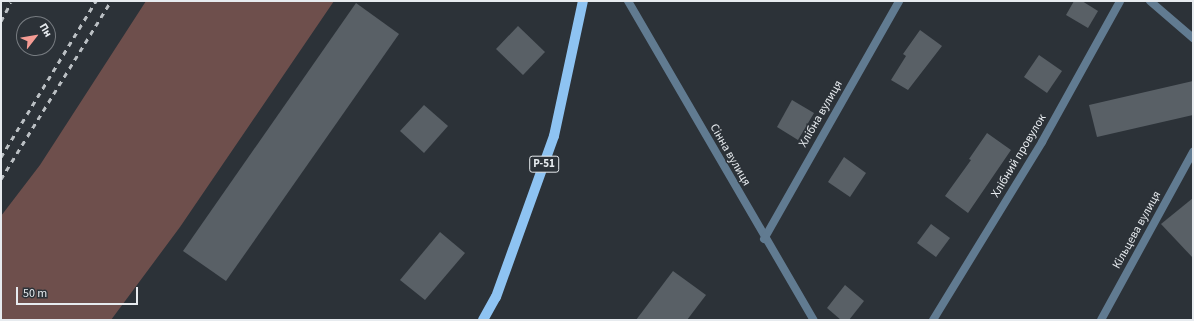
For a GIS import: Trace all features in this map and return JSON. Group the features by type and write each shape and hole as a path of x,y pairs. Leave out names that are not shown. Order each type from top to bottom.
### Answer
{"main road":[{"name":"Р-51","path":"483,320 496,297 554,136 583,1"}],"street":[{"name":"Сінна вулиця","path":"628,1 764,238 814,320"},
{"name":"Хлібна вулиця","path":"764,238 899,1"},
{"name":"Хлібний провулок","path":"933,320 1042,142 1120,1"},
{"path":"1150,1 1193,38"},
{"name":"Кільцева вулиця","path":"1101,320 1193,152"}],"shaded area":[{"path":"146,1 334,1 180,227 111,320 1,320 1,216 40,165"}],"building":[{"path":"1074,1 1082,1 1098,11 1088,28 1066,15"},
{"path":"356,3 399,34 226,281 183,251"},
{"path":"518,26 545,52 523,75 496,49"},
{"path":"920,30 942,46 908,90 891,80 906,56 903,54"},
{"path":"1039,55 1062,71 1047,93 1024,77"},
{"path":"1193,81 1193,115 1097,137 1089,105"},
{"path":"792,100 814,113 798,140 777,127"},
{"path":"424,105 448,126 424,153 400,131"},
{"path":"987,133 1011,150 968,213 945,196 971,160 969,159"},
{"path":"844,157 866,173 850,197 828,182"},
{"path":"1193,198 1193,258 1161,224"},
{"path":"931,224 950,238 936,257 917,243"},
{"path":"440,232 465,253 425,300 400,280"},
{"path":"673,271 706,295 687,320 636,320"},
{"path":"845,285 864,301 849,320 841,320 827,308"}],"railway":[{"path":"1,157 96,1"},
{"path":"1,179 111,1"},
{"path":"1,21 11,2"}]}
